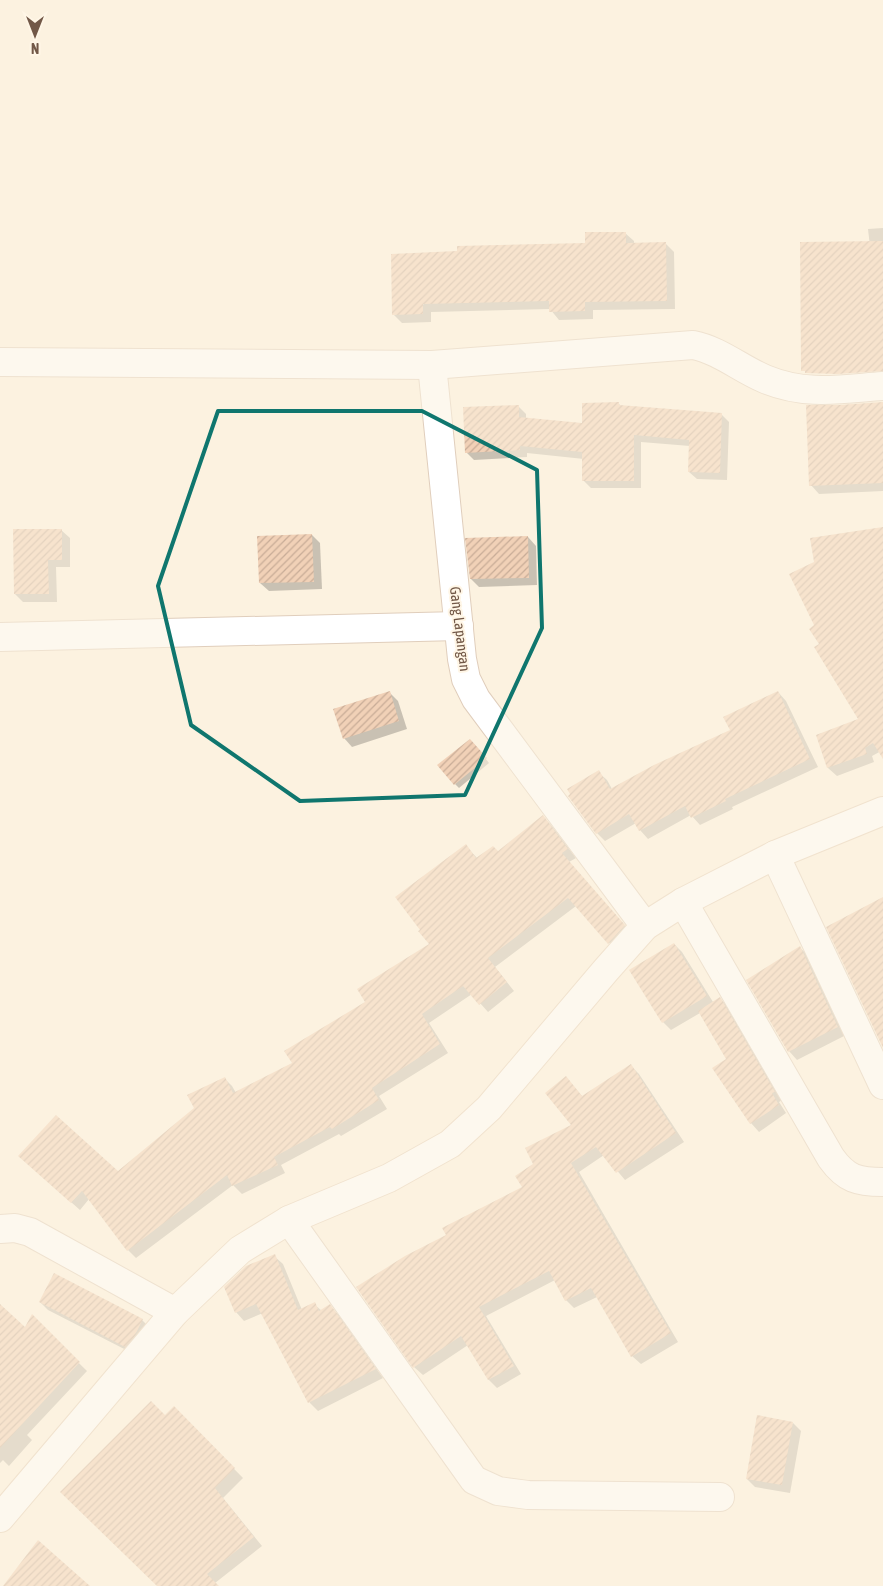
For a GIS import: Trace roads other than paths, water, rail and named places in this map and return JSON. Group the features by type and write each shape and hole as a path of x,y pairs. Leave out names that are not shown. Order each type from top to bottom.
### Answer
{"street":[{"path":"0,362 432,365 693,346 706,348 748,372 789,387 815,392 883,386"},
{"name":"Gang Lapangan","path":"432,365 462,659 466,678 476,699 645,926"},
{"path":"0,637 459,626"},
{"path":"0,1518 175,1312 240,1250 289,1220 389,1178 450,1144 489,1108 645,926 683,902 775,855 883,811"},
{"path":"775,855 883,1085"},
{"path":"683,902 840,1171 854,1179 883,1182"},
{"path":"289,1220 474,1480 498,1491 528,1495 720,1497"},
{"path":"0,1228 15,1228 30,1232 175,1312"}]}
